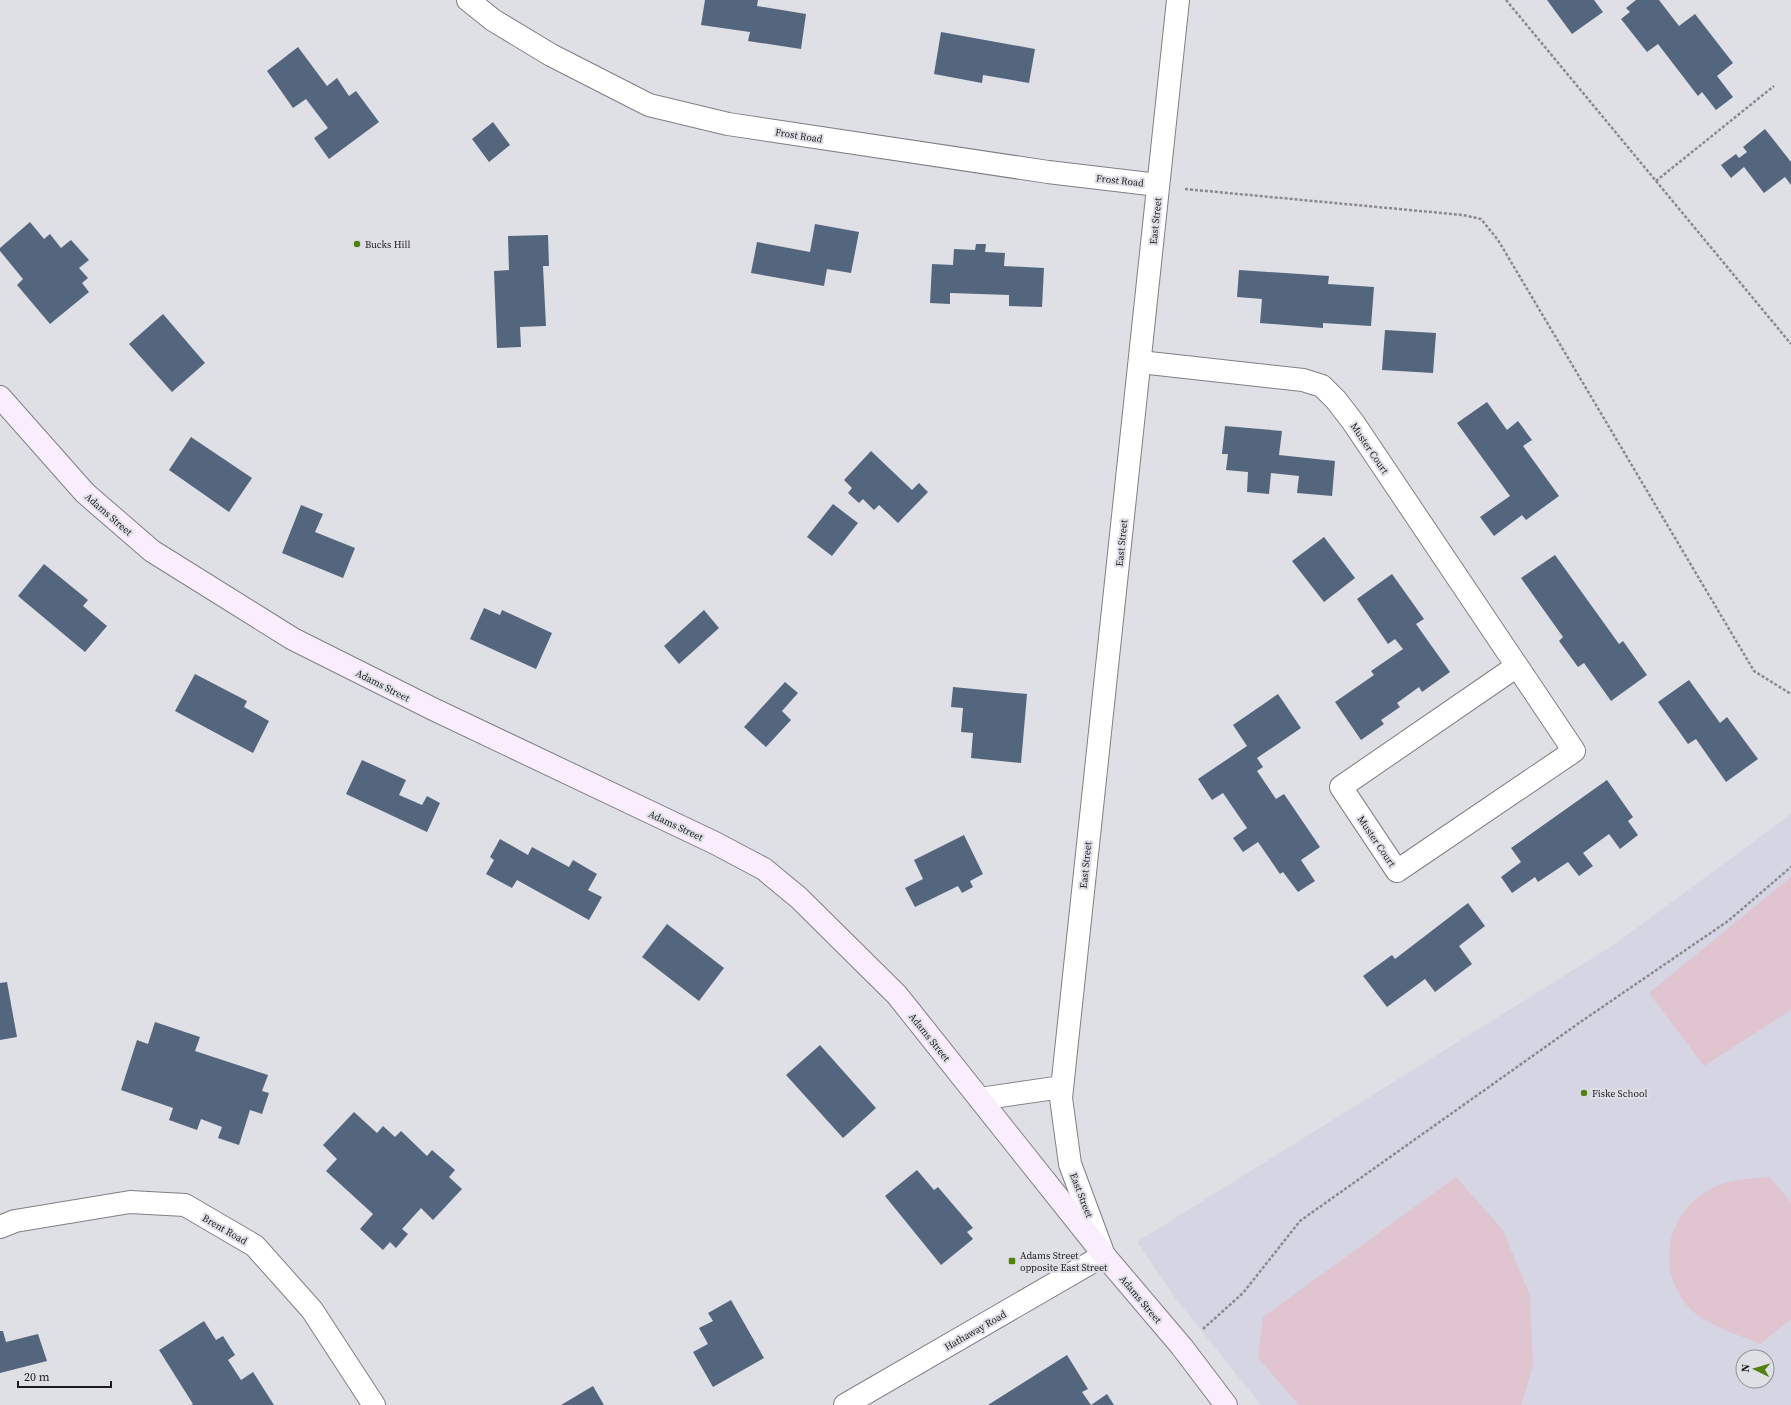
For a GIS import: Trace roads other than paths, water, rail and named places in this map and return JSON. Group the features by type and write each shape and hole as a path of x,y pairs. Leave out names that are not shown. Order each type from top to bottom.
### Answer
{"main road":[{"name":"Adams Street","path":"0,397 85,493 152,551 293,639 433,709 701,836 764,869 799,898 897,995 1104,1255 1182,1347 1226,1405"}],"street":[{"name":"Frost Road","path":"468,0 493,20 551,55 649,105 728,124 1048,172 1158,185"},
{"name":"East Street","path":"1104,1255 1070,1164 1060,1098 1178,0"},
{"name":"Muster Court","path":"1140,362 1303,380 1322,386 1336,400 1353,422 1517,666 1574,751 1397,871 1341,787 1517,666"},
{"path":"980,1099 1062,1086"},
{"name":"Brent Road","path":"0,1227 15,1220 130,1202 185,1205 255,1246 312,1310 374,1405"},
{"name":"Hathaway Road","path":"845,1405 1104,1255"}],"place":[{"name":"Bucks Hill","path":"357,244"},
{"name":"Fiske School","path":"1584,1093"},
{"name":"Adams Street opposite East Street","path":"1012,1261"}]}
